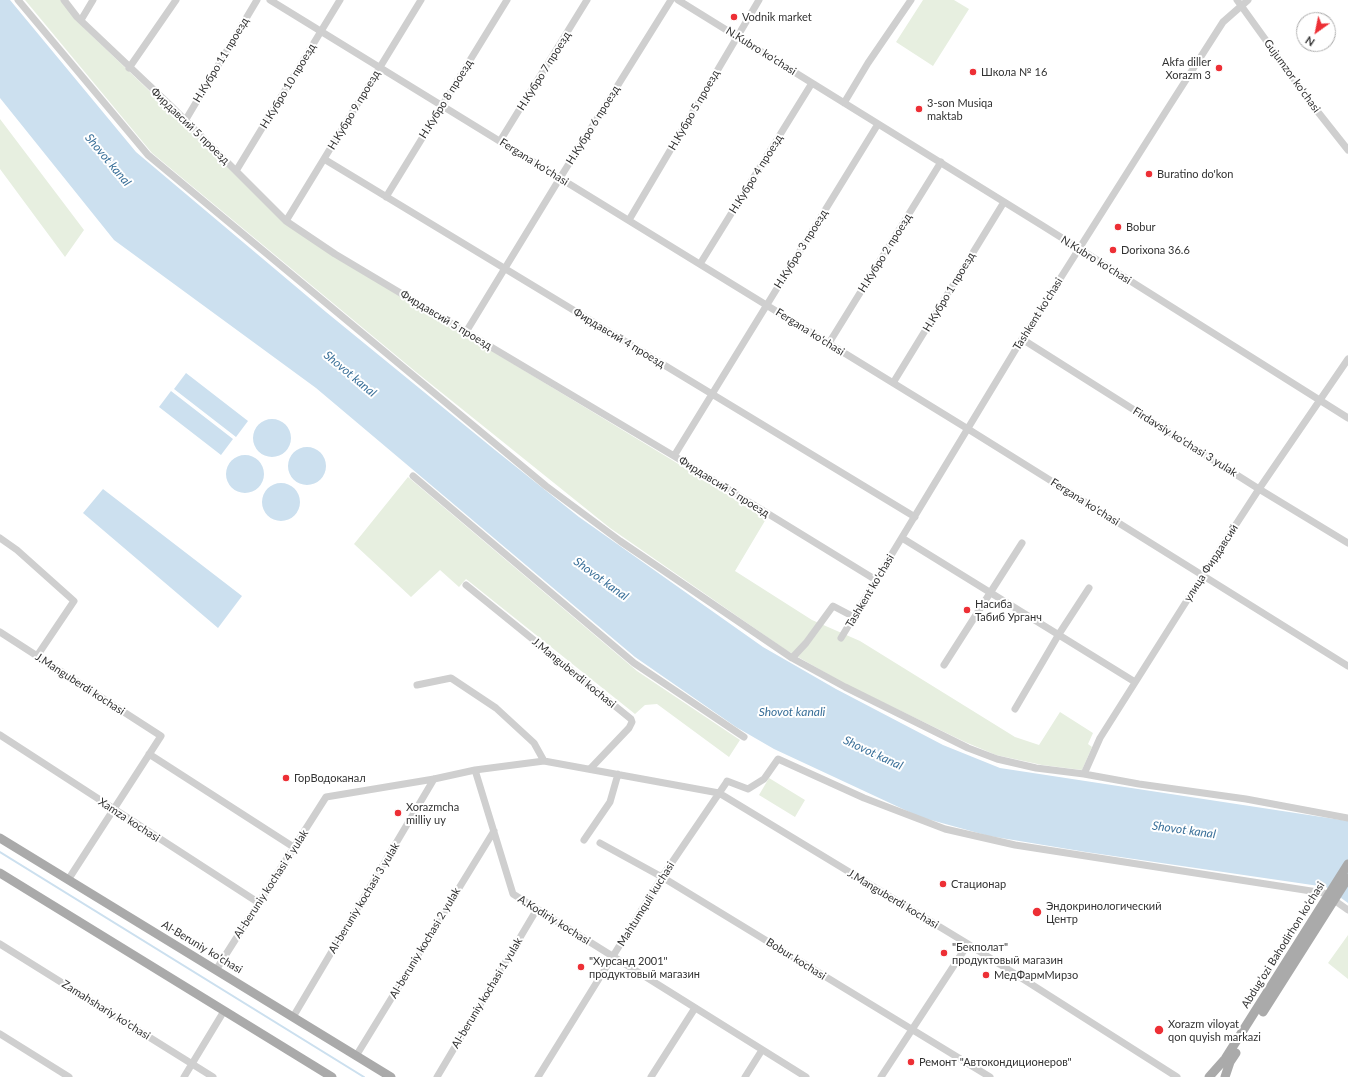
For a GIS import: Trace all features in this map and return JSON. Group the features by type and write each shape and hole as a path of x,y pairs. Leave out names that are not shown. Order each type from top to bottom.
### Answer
{"main road":[{"name":"Al-Beruniy ko’chasi","path":"0,838 391,1077"},
{"name":"Abdug’ozi Bahodirhon ko’chasi","path":"1225,1077 1230,1062 1320,916 1348,864"},
{"path":"0,873 332,1077"},
{"name":"Abdug’ozi Bahodirhon ko’chasi","path":"1209,1077 1225,1059 1320,916 1348,878"}],"street":[{"path":"18,0 148,155 546,486 620,540 792,658 844,688 968,748 997,759 1036,768 1246,799 1348,818"},
{"name":"Фирдавсий 5 проезд","path":"64,0 81,20 129,68 286,221 335,254 674,456 876,580"},
{"path":"81,20 93,0"},
{"path":"129,68 176,0"},
{"name":"Н.Кубро 11 проезд","path":"185,121 257,0"},
{"name":"Fergana ko'chasi","path":"270,0 829,343 1348,666"},
{"name":"Н.Кубро 10 проезд","path":"236,171 340,0"},
{"name":"Н.Кубро 9 проезд","path":"286,221 421,0"},
{"name":"Н.Кубро 8 проезд","path":"386,197 507,0"},
{"name":"Н.Кубро 7 проезд","path":"500,141 587,0"},
{"name":"Н.Кубро 6 проезд","path":"466,332 504,268 671,0"},
{"name":"N.Kubro ko'chasi","path":"678,0 1080,249 1348,418"},
{"name":"Н.Кубро 5 проезд","path":"629,220 759,0"},
{"path":"844,103 911,0"},
{"name":"Tashkent ko'chasi","path":"841,638 1022,339 1168,108 1224,22 1239,3 1248,0"},
{"name":"Gujumzor ko'chasi","path":"1239,3 1314,107 1348,150"},
{"name":"Н.Кубро 4 проезд","path":"700,264 812,83"},
{"name":"Н.Кубро 3 проезд","path":"674,456 878,124"},
{"name":"Фирдавсий 4 проезд","path":"324,159 915,517"},
{"name":"Н.Кубро 2 проезд","path":"829,343 940,162"},
{"name":"Н.Кубро 1 проезд","path":"893,383 1004,202"},
{"name":"Firdavsiy ko'chasi 3 yulak","path":"1022,339 1259,489 1348,543"},
{"name":"улица Фирдавсий","path":"1084,774 1100,738 1203,575 1259,489 1348,359"},
{"path":"413,476 634,663 744,737"},
{"path":"0,538 18,550 74,601 37,656"},
{"path":"902,538 1135,682"},
{"path":"944,665 1022,544"},
{"name":"J.Manguberdi kochasi","path":"466,585 631,719 632,722 629,728 590,769"},
{"path":"1015,709 1059,634 1089,588"},
{"path":"792,658 806,643 833,606 854,617"},
{"name":"J.Manguberdi kochasi","path":"0,632 161,736 149,754"},
{"path":"417,685 451,678 496,708 534,743 544,761"},
{"name":"Xamza kochasi","path":"0,735 259,903"},
{"path":"68,880 149,754 295,848"},
{"path":"719,792 727,781 748,789 764,778 778,759 864,798 945,829 1015,845 1324,893 1348,910"},
{"name":"J.Manguberdi kochasi","path":"326,797 434,779 475,770 544,761 719,792 968,944 1177,1077"},
{"name":"A.Kodiriy kochasi","path":"475,770 513,894 806,1077"},
{"path":"584,840 610,802 618,774"},
{"name":"Al-beruniy kochasi 3 yulak","path":"293,1017 434,779"},
{"name":"Mahtumquli kuchasi","path":"538,1077 662,876 719,792"},
{"name":"Al-beruniy kochasi 4 yulak","path":"216,970 295,848 326,797"},
{"name":"Al-beruniy kochasi 2 yulak","path":"356,1056 494,831"},
{"name":"Bobur kochasi","path":"600,843 662,876 990,1077"},
{"name":"Al-beruniy kochasi 1 yulak","path":"438,1077 537,909"},
{"name":"Zamahshariy ko'chasi","path":"0,944 213,1077"},
{"path":"881,1077 968,944"},
{"path":"651,1077 695,1008"},
{"path":"184,1077 224,1011"},
{"path":"0,1034 69,1077"},
{"path":"745,1077 762,1050"}],"green space":[{"path":"25,0 62,0 85,29 240,178 325,250 672,460 766,519 735,571 812,620 860,641 1015,737 1039,745 1060,712 1093,733 1088,744 1092,747 1082,770 1042,765 996,755 965,742 845,684 786,650 610,528 416,372 152,153"},
{"path":"923,0 954,0 969,9 933,66 896,42"},
{"path":"0,119 84,230 65,257 0,169"},
{"path":"408,477 637,671 740,740 729,757 657,704 645,705 635,714 466,579 459,587 440,570 411,597 354,544"},
{"path":"769,778 805,800 795,817 759,795"},
{"path":"1348,935 1348,979 1328,963"}],"water":[{"name":"Shovot kanali","path":"0,0 10,0 136,152 326,312 579,517 763,647 836,689 943,745 1000,768 1348,821 1348,903 1326,887 1086,852 989,836 920,817 774,749 736,727 635,657 316,388 114,240 0,98"},
{"path":"186,373 248,421 236,437 174,389"},
{"path":"171,391 233,439 221,455 159,407"},
{"path":"272,419 285,425 291,438 285,451 272,457 259,451 253,438 259,425"},
{"path":"307,447 320,453 326,466 320,479 307,485 294,479 288,466 294,453"},
{"path":"245,455 258,461 264,474 258,487 245,493 232,487 226,474 232,461"},
{"path":"281,483 294,489 300,502 294,515 281,521 268,515 262,502 268,489"},
{"path":"103,489 242,596 218,628 83,513"}],"waterway":[{"path":"0,852 364,1077"}],"place":[{"name":"Vodnik market","path":"734,17"},
{"name":"Akfa diller Xorazm 3","path":"1219,68"},
{"name":"Школа № 16","path":"973,72"},
{"name":"3-son Musiqa maktab","path":"919,109"},
{"name":"Buratino do'kon","path":"1149,174"},
{"name":"Bobur","path":"1118,227"},
{"name":"Dorixona 36.6","path":"1113,250"},
{"name":"Насиба Табиб Урганч","path":"967,610"},
{"name":"ГорВодоканал","path":"286,778"},
{"name":"Xorazmcha milliy uy","path":"398,813"},
{"name":"Стационар","path":"943,884"},
{"name":"Эндокринологический Центр","path":"1037,912"},
{"name":"\"Бекполат\" продуктовый магазин","path":"944,953"},
{"name":"\"Хурсанд 2001\" продуктовый магазин","path":"581,967"},
{"name":"МедФармМирзо","path":"986,975"},
{"name":"Xorazm viloyat qon quyish markazi","path":"1159,1030"},
{"name":"Ремонт \"Автокондиционеров\"","path":"911,1062"}],"water label":[{"name":"Shovot kanal","path":"108,160"},
{"name":"Shovot kanal","path":"350,374"},
{"name":"Shovot kanal","path":"601,579"},
{"name":"Shovot kanal","path":"873,753"},
{"name":"Shovot kanal","path":"1184,830"}]}
